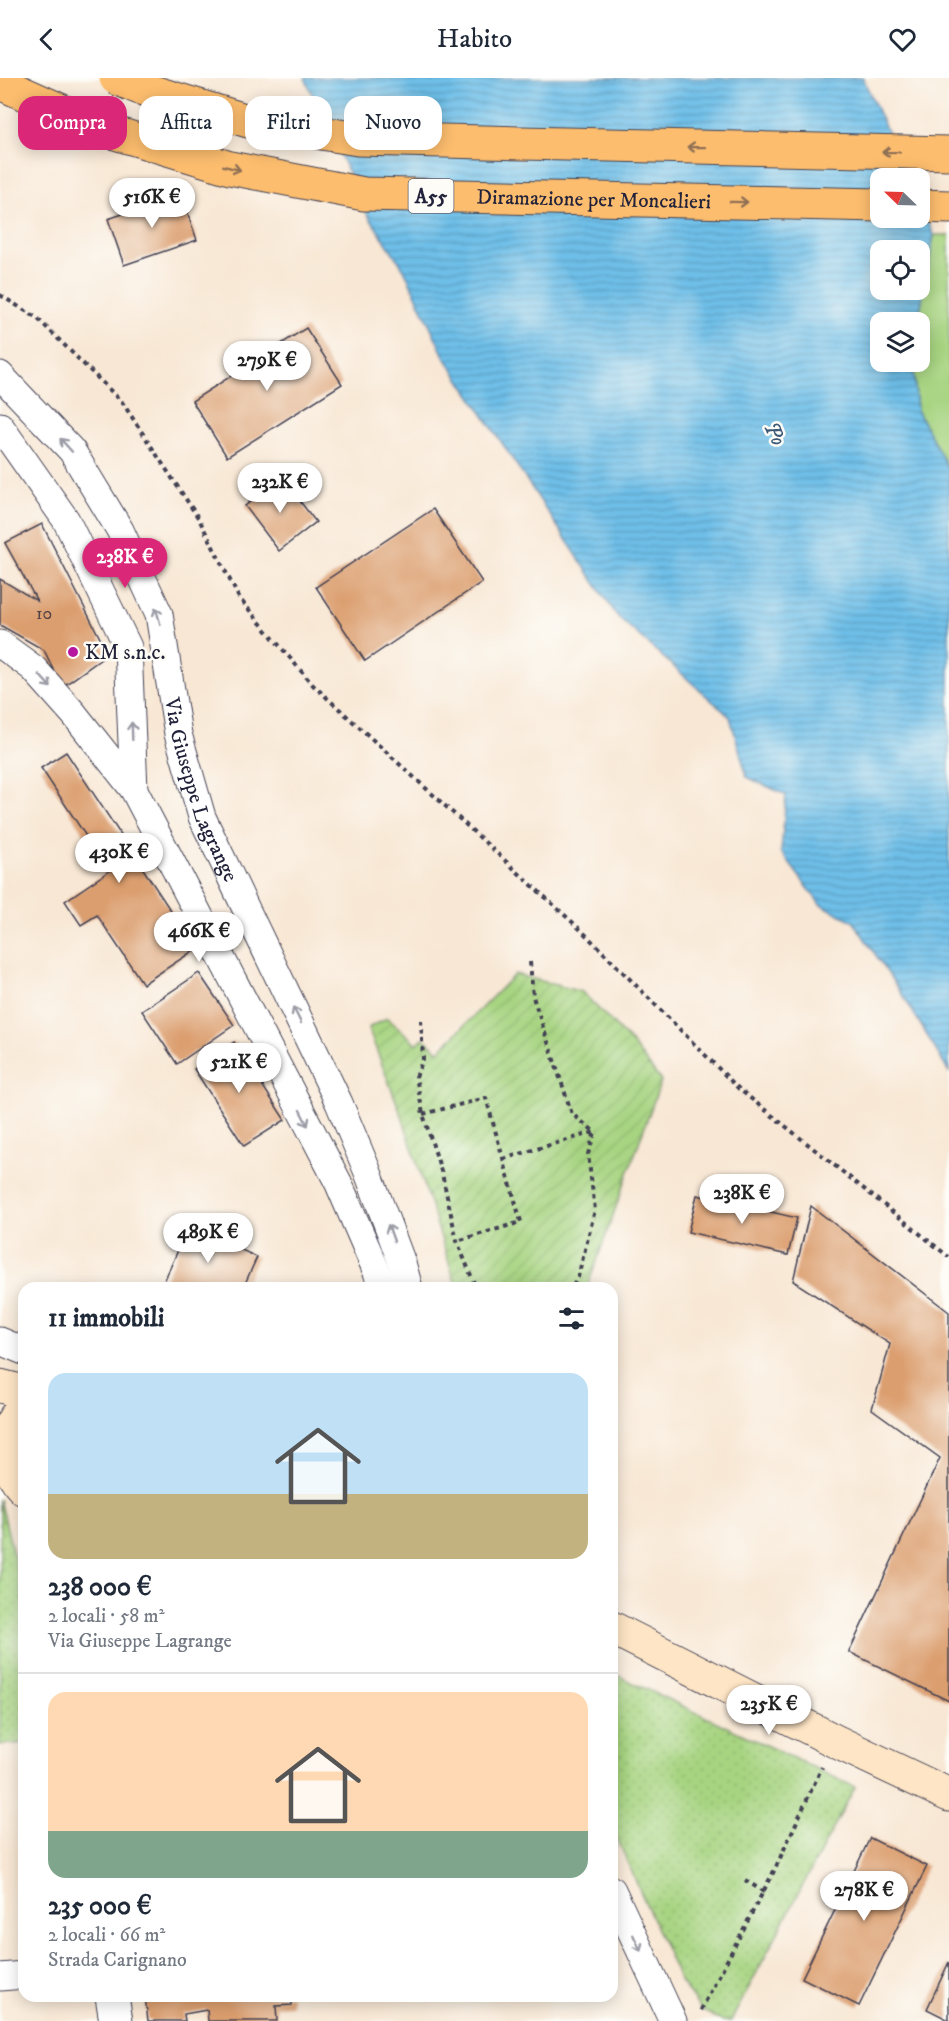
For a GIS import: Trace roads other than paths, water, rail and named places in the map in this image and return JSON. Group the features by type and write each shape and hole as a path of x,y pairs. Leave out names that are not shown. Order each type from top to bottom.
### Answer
{"highway":[{"path":"116,78 248,121 358,139 949,153"},
{"name":"Diramazione per Moncalieri","path":"0,82 102,129 230,168 364,194 870,205"},
{"path":"930,206 949,207"}],"main road":[{"path":"0,1386 18,1390"},
{"path":"18,1414 3,1443 12,1474 18,1482"},
{"path":"618,1631 837,1742 949,1795"}],"street":[{"name":"Via Giuseppe Lagrange","path":"0,375 72,451 120,530 159,614 178,735 202,817 339,1102 367,1170 407,1282"},
{"path":"0,426 66,520 128,647 134,790"},
{"path":"0,644 33,668 74,714 134,790 338,1182 380,1282"},
{"path":"0,1341 18,1348"},
{"path":"618,1901 685,2018"},
{"path":"0,1977 18,1976"},
{"path":"113,2002 116,2021"}],"water":[{"name":"Po","path":"305,78 863,78 904,168 870,168 870,228 930,228 930,226 934,235 930,257 930,240 870,240 870,300 922,300 920,312 870,312 870,372 914,372 917,410 949,470 949,1072 907,1002 853,921 820,904 781,852 786,795 747,777 730,717 617,616 444,356 404,269 367,214 332,137 332,96 313,96"}],"place":[{"name":"KM s.n.c.","path":"73,652"}]}
